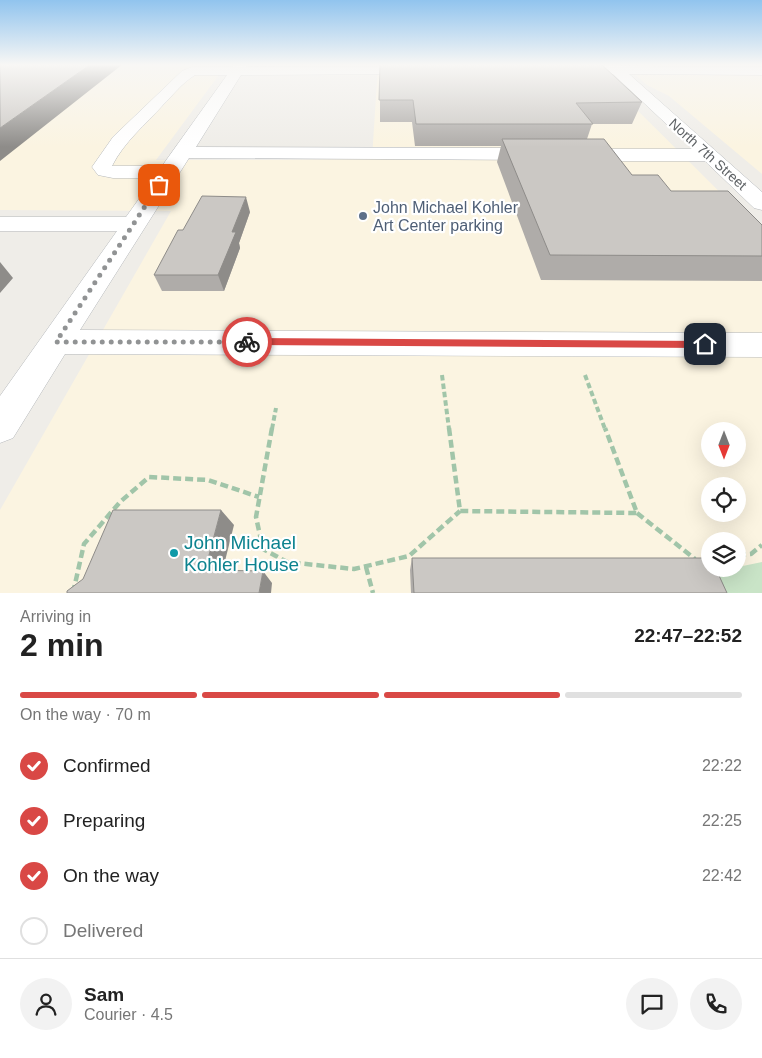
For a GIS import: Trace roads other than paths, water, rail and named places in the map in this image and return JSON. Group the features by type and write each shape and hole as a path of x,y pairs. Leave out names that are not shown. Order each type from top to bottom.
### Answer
{"street":[{"path":"168,172 113,172 105,171 102,167 124,136 169,92"},
{"path":"0,426 222,92"},
{"name":"North 7th Street","path":"640,92 762,203"},
{"path":"181,152 710,155"},
{"path":"0,224 134,224"},
{"path":"56,342 762,344"}],"place":[{"name":"John Michael Kohler Art Center parking","path":"363,216"},
{"name":"John Michael Kohler House","path":"174,553"}]}
